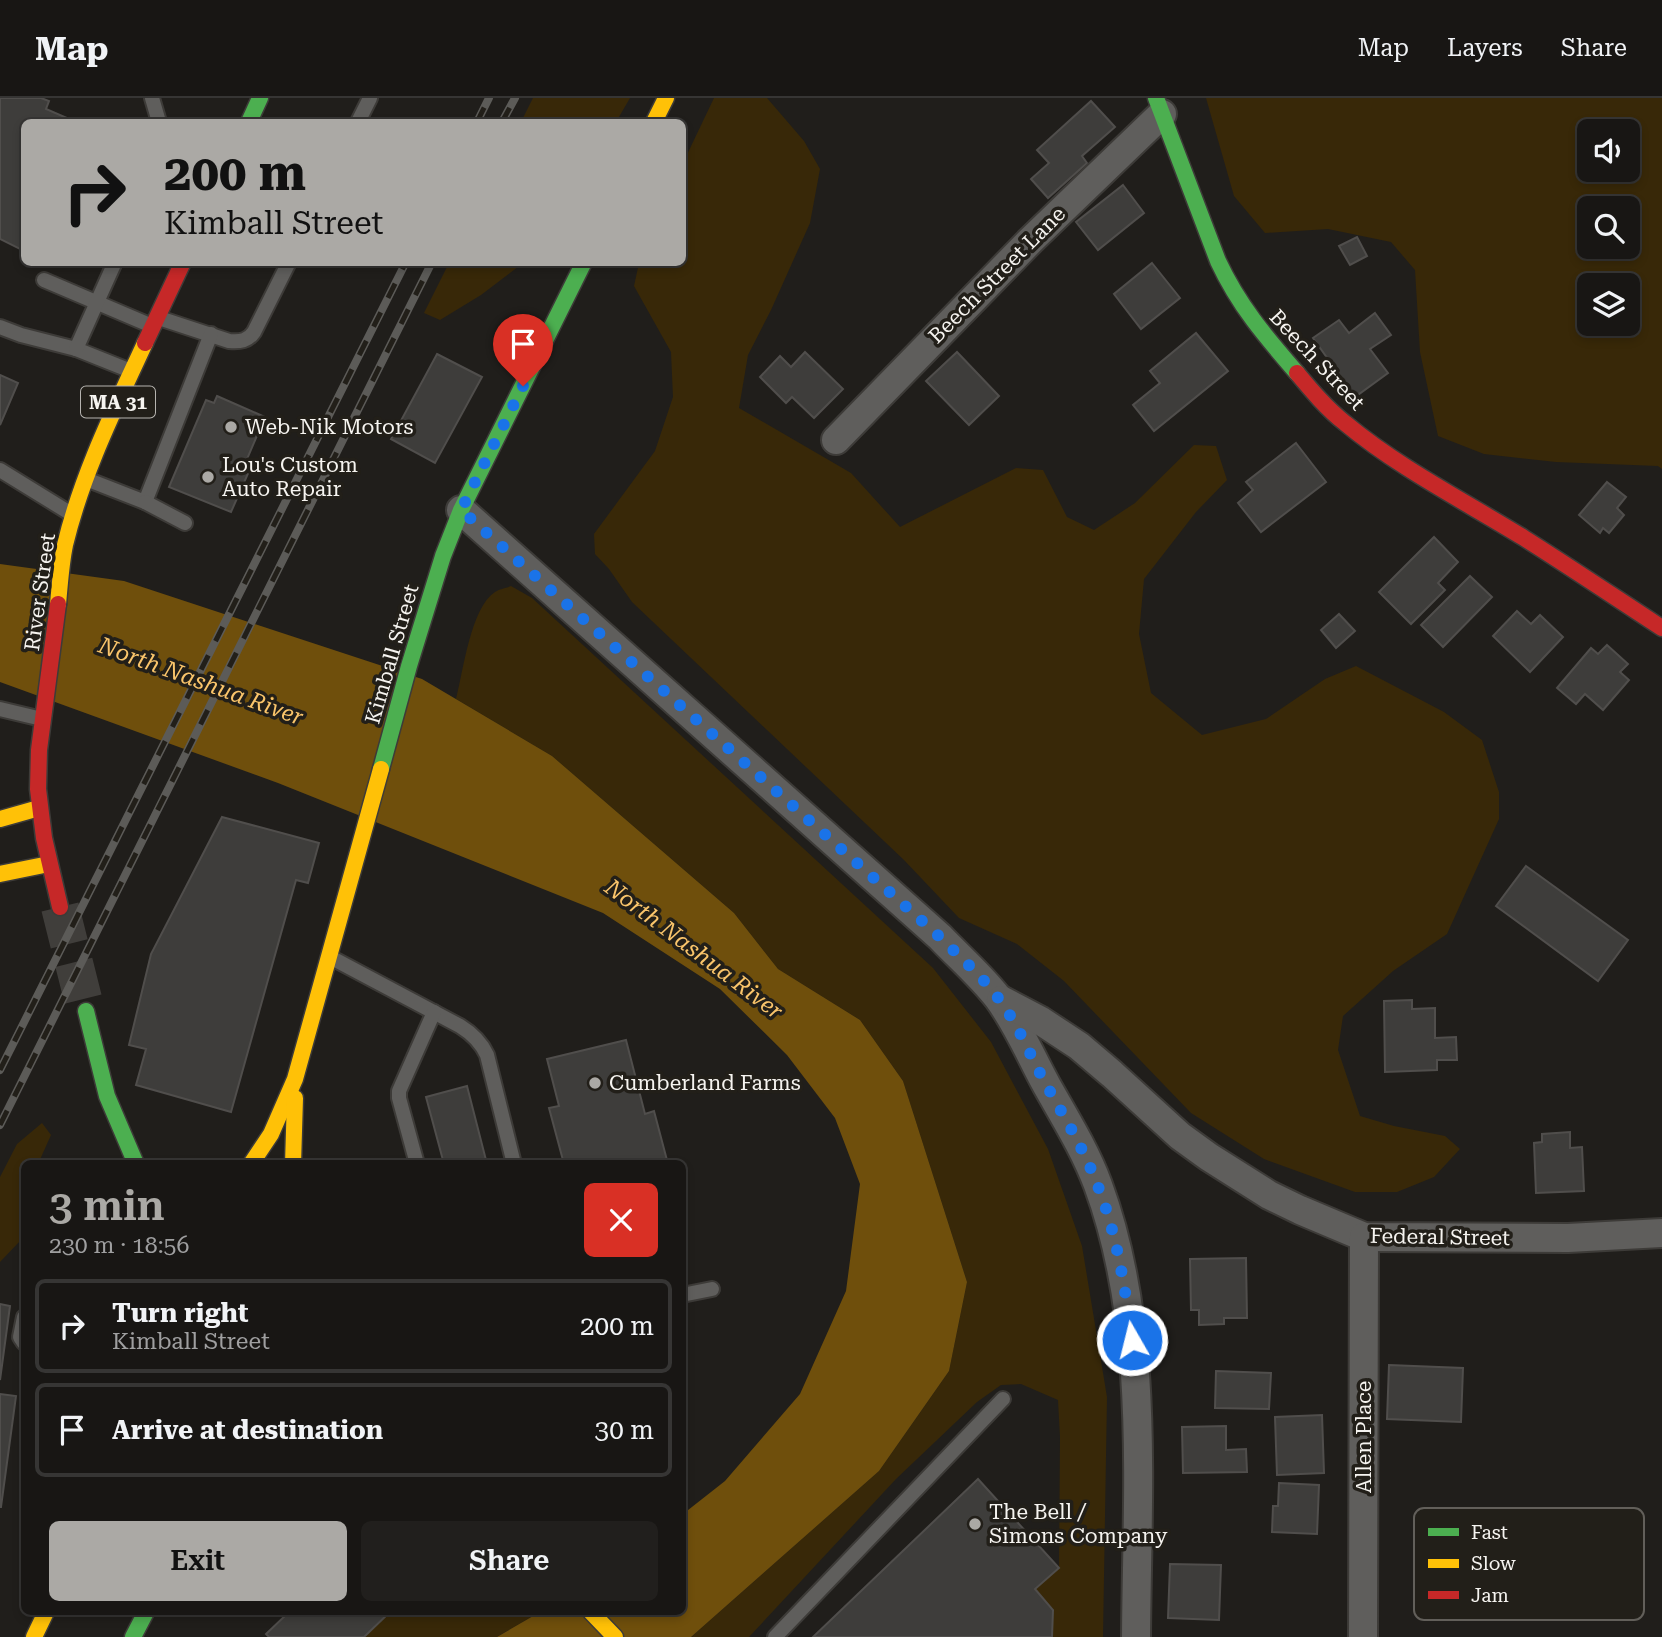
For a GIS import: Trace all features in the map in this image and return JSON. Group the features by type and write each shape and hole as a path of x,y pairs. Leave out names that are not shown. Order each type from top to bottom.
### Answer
{"main road":[{"path":"250,119 260,98"},
{"path":"656,119 666,98"},
{"name":"Beech Street","path":"1159,106 1230,286 1257,327 1318,398 1368,442 1662,628"},
{"name":"River Street","path":"60,907 49,863 38,789 39,750 65,546 100,439 181,266"},
{"name":"Kimball Street","path":"254,1160 263,1150 295,1079 408,666 443,556 461,510 582,266"},
{"path":"0,819 39,808"},
{"path":"0,874 49,863"},
{"path":"86,1011 107,1096 134,1160"},
{"name":"Kimball Street","path":"293,1160 295,1079"},
{"path":"34,1637 45,1615"},
{"path":"134,1637 145,1615"},
{"path":"594,1615 615,1637"}],"street":[{"name":"Beech Street Lane","path":"836,440 1159,106"},
{"path":"461,510 940,937 981,977 1015,1024 1082,1148 1098,1185 1120,1263 1132,1340 1137,1413 1136,1637"},
{"name":"Federal Street","path":"999,999 1041,1021 1079,1046 1180,1136 1209,1157 1269,1195 1364,1237 1568,1238 1662,1233"},
{"name":"Allen Place","path":"1363,1637 1364,1237"}],"lane":[{"path":"152,98 158,119"},
{"path":"360,119 370,98"},
{"path":"76,349 113,266"},
{"path":"44,280 155,322 238,342 250,338 254,332 287,266"},
{"path":"0,327 76,349 132,371"},
{"path":"145,502 211,334"},
{"path":"0,470 74,516"},
{"path":"86,479 145,502 184,523"},
{"path":"0,709 43,719"},
{"path":"329,956 434,1012 472,1034 482,1044 488,1055 513,1160"},
{"path":"416,1160 399,1098 434,1012"},
{"path":"686,1294 712,1289"},
{"path":"775,1637 1003,1399"}],"shaded area":[{"path":"533,98 630,98 618,119 522,119"},
{"path":"714,98 767,98 804,141 820,169 810,223 748,355 739,408 851,473 900,527 1016,468 1043,470 1067,517 1094,530 1135,503 1194,445 1216,446 1227,480 1196,512 1144,579 1139,634 1151,693 1202,735 1266,719 1325,679 1356,666 1444,712 1482,740 1499,792 1499,819 1447,934 1393,971 1343,1016 1338,1050 1360,1116 1445,1136 1460,1149 1434,1177 1397,1192 1355,1192 1264,1159 1191,1113 1064,981 1017,944 959,918 904,860 632,602 595,554 594,534 655,451 673,397 671,352 634,286 638,266 686,266 686,157"},
{"path":"1206,98 1662,98 1662,469 1658,466 1556,462 1484,454 1438,436 1420,352 1415,270 1391,242 1328,229 1265,233 1234,196"},
{"path":"447,266 519,266 481,295 440,320 424,313"},
{"path":"511,586 532,598 933,968 991,1042 1048,1149 1082,1246 1107,1397 1103,1637 1052,1637 1053,1610 1035,1589 1059,1568 1058,1400 1021,1384 1001,1385 977,1402 896,1479 749,1637 691,1637 879,1471 949,1371 967,1282 903,1081 860,1020 778,969 734,913 552,756 456,699 469,641 480,611 495,592"},
{"path":"42,1123 51,1135 40,1160 21,1160 20,1241 0,1262 0,1177 17,1144"},
{"path":"387,1615 531,1617 497,1637 364,1637"}],"water":[{"name":"North Nashua River","path":"0,564 124,581 422,679 552,756 734,913 778,969 860,1020 903,1081 967,1282 949,1371 879,1471 691,1637 497,1637 535,1615 686,1615 686,1512 725,1481 800,1394 846,1291 860,1184 835,1118 787,1055 720,989 603,913 278,783 0,682"}],"building":[{"path":"0,98 41,98 49,101 46,109 69,119 21,119 21,250 0,239"},
{"path":"1091,101 1115,127 1082,156 1087,163 1048,198 1031,179 1049,163 1037,150"},
{"path":"1123,185 1144,213 1098,250 1076,222"},
{"path":"1357,237 1367,256 1350,265 1339,246"},
{"path":"1152,263 1180,298 1141,329 1114,294"},
{"path":"1375,313 1391,335 1370,349 1388,373 1355,397 1313,338 1339,320 1349,333"},
{"path":"1196,333 1228,371 1154,431 1133,405 1160,383 1150,371"},
{"path":"805,352 843,389 814,418 792,397 786,403 760,377 780,356 791,367"},
{"path":"957,352 999,396 969,425 926,381"},
{"path":"437,354 482,377 435,463 391,439"},
{"path":"0,375 18,383 0,425"},
{"path":"217,396 265,417 244,466 250,469 231,512 169,487 206,400 214,403"},
{"path":"1296,443 1326,482 1261,532 1238,503 1253,490 1246,482"},
{"path":"1607,482 1626,497 1617,508 1624,515 1609,533 1603,528 1600,533 1579,515"},
{"path":"1434,537 1458,562 1438,583 1445,590 1411,624 1379,592"},
{"path":"1470,576 1492,597 1443,647 1421,625"},
{"path":"1517,611 1531,624 1540,615 1563,637 1530,672 1493,636"},
{"path":"1339,614 1355,631 1336,648 1321,630"},
{"path":"1607,645 1628,664 1620,672 1629,680 1603,710 1585,694 1576,704 1557,688 1591,648 1598,654"},
{"path":"222,817 319,843 308,883 296,880 231,1112 136,1085 146,1049 129,1045 151,954"},
{"path":"1526,866 1628,940 1598,981 1496,906"},
{"path":"1412,1000 1412,1009 1435,1008 1435,1038 1456,1037 1457,1060 1437,1060 1437,1070 1385,1072 1384,1001"},
{"name":"Cumberland Farms","path":"626,1040 645,1114 654,1111 667,1160 563,1160 549,1108 559,1106 547,1059"},
{"path":"467,1086 486,1160 443,1160 426,1097"},
{"path":"1570,1132 1570,1148 1582,1147 1584,1191 1536,1193 1534,1143 1542,1142 1542,1134"},
{"path":"1246,1258 1247,1318 1224,1318 1224,1324 1199,1325 1199,1310 1191,1310 1190,1259"},
{"path":"0,1304 10,1306 0,1380"},
{"path":"1389,1365 1463,1368 1461,1422 1387,1419"},
{"path":"1216,1371 1271,1373 1269,1409 1215,1408"},
{"path":"0,1394 16,1396 1,1507 0,1507"},
{"path":"1322,1415 1324,1473 1277,1475 1275,1417"},
{"path":"1226,1426 1226,1450 1246,1449 1247,1472 1183,1473 1182,1427"},
{"name":"The Bell / Simons Company","path":"978,1479 1059,1568 1035,1589 1053,1610 1052,1637 813,1637"},
{"path":"1279,1483 1319,1485 1317,1534 1272,1532 1273,1506 1278,1506"},
{"path":"1170,1564 1221,1565 1219,1620 1168,1618"},
{"path":"286,1615 387,1615 364,1637 269,1637 266,1634"}],"tunnel":[{"path":"60,907 86,1011"}],"railway":[{"path":"478,119 489,98"},
{"path":"504,119 515,98"},
{"path":"0,1070 404,266"},
{"path":"0,1125 430,266"}],"traffic: fast":[{"path":"250,119 260,98"},
{"path":"1156,98 1226,277 1253,320 1297,373"},
{"path":"381,769 409,666 443,556 461,510 582,266"},
{"path":"86,1011 107,1096 134,1160"},
{"path":"133,1637 144,1615"}],"traffic: slow":[{"path":"656,119 666,98"},
{"path":"58,604 65,545 80,493 145,343"},
{"path":"254,1160 271,1134 295,1079 381,769"},
{"path":"0,819 39,808"},
{"path":"0,874 49,864"},
{"path":"293,1160 295,1098"},
{"path":"34,1637 45,1615"},
{"path":"594,1615 615,1637"}],"traffic: jam":[{"path":"145,343 181,266"},
{"path":"1297,373 1332,412 1387,455 1524,538 1662,628"},
{"path":"58,604 39,750 38,789 44,838 60,907"}],"place":[{"name":"Web-Nik Motors","path":"231,427"},
{"name":"Lou's Custom Auto Repair","path":"208,477"},
{"name":"Cumberland Farms","path":"595,1083"},
{"name":"The Bell / Simons Company","path":"975,1524"}],"route":[{"path":"523,386 461,510 940,937 981,977 999,999 1082,1148 1098,1185 1120,1263 1132,1340"}]}
